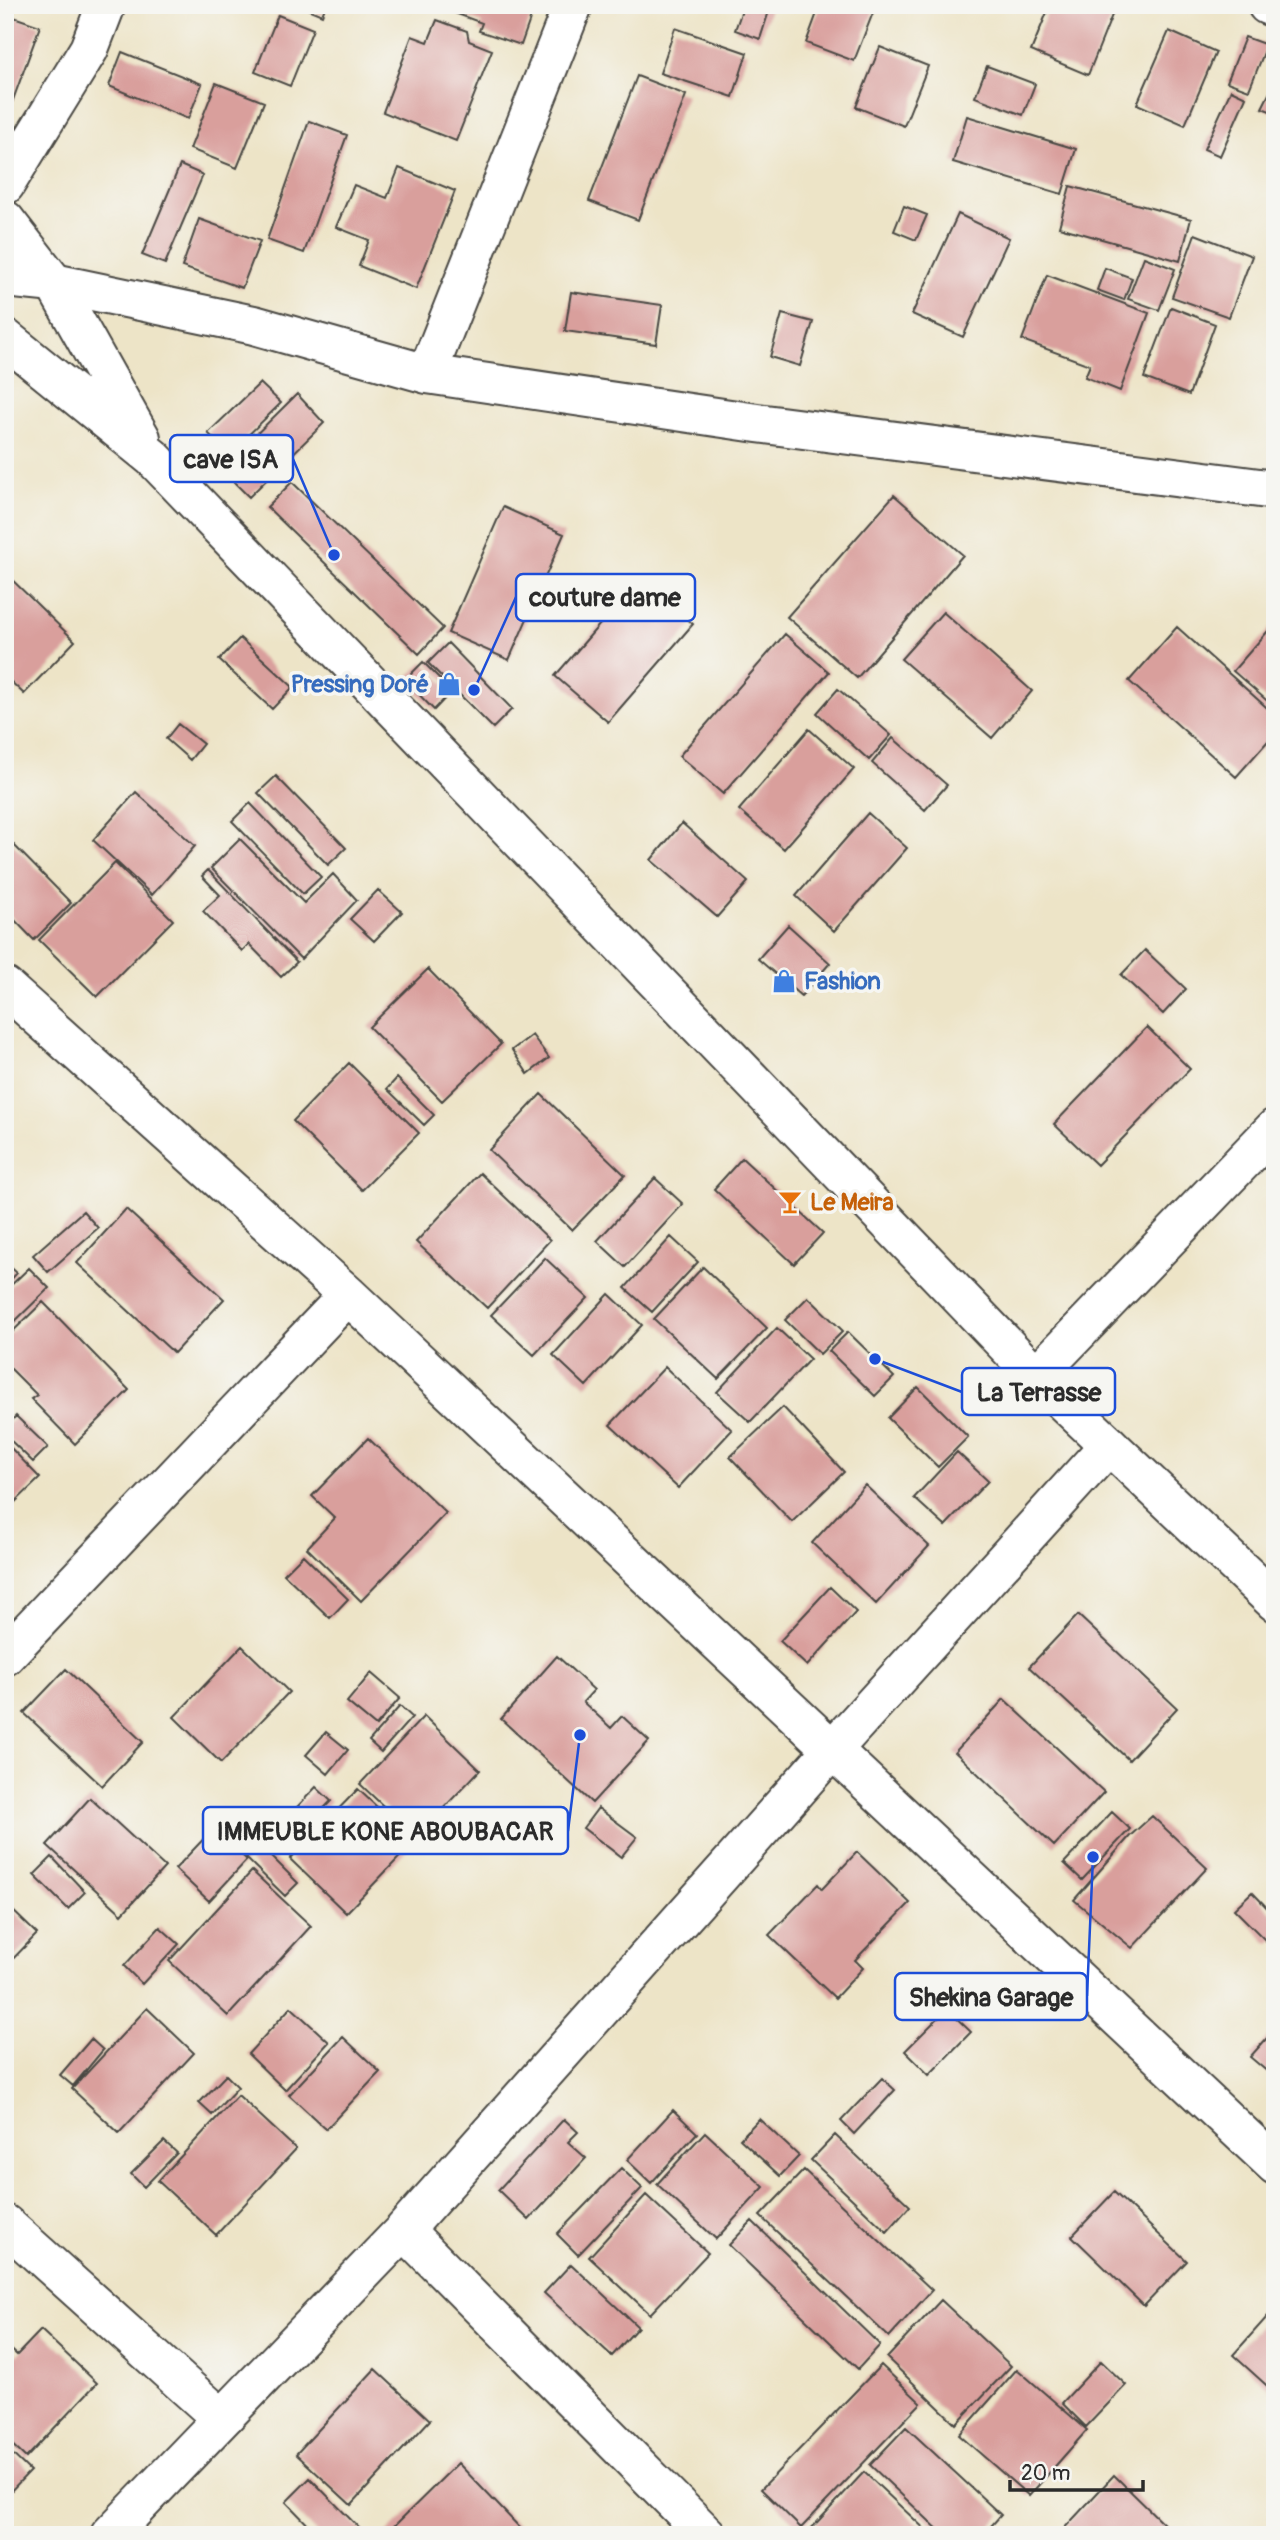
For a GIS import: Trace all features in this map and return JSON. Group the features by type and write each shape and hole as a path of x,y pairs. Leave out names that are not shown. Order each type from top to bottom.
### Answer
{"street":[{"path":"5,185 89,50 106,5"},
{"path":"427,374 573,5"},
{"path":"1267,5 1275,8"},
{"path":"5,220 54,283 153,458"},
{"path":"5,278 54,283 254,325 427,374 757,423 1275,490"},
{"path":"5,338 153,458 1036,1376 1275,1602"},
{"path":"5,987 348,1295 1275,2165"},
{"path":"1036,1376 1275,1128"},
{"path":"5,1656 348,1295"},
{"path":"110,2535 404,2230 831,1751 1109,1445"},
{"path":"5,2224 221,2418"},
{"path":"404,2230 707,2535"}],"building":[{"path":"298,5 326,5 322,15"},
{"path":"433,5 535,5 521,45 479,31 482,23"},
{"path":"744,5 771,5 760,39 735,30"},
{"path":"820,5 876,5 854,61 806,43"},
{"path":"1050,5 1116,5 1088,75 1031,51"},
{"path":"5,14 40,26 6,119 5,119"},
{"path":"278,15 313,29 290,86 255,72"},
{"path":"437,20 467,31 469,41 492,50 456,141 383,112 412,36 428,42"},
{"path":"675,28 747,53 733,97 660,73"},
{"path":"1169,31 1216,52 1185,125 1137,104"},
{"path":"1245,37 1267,45 1249,90 1227,82"},
{"path":"880,47 928,66 904,126 856,107"},
{"path":"122,52 202,84 188,119 109,86"},
{"path":"987,66 1035,84 1023,115 975,97"},
{"path":"637,76 686,95 638,220 589,201"},
{"path":"1275,82 1275,113 1262,108"},
{"path":"216,83 264,102 237,168 190,149"},
{"path":"1231,90 1246,97 1220,156 1204,149"},
{"path":"967,116 1076,149 1062,194 953,162"},
{"path":"309,121 347,135 304,253 267,240"},
{"path":"180,165 203,175 165,264 142,255"},
{"path":"399,168 455,191 416,289 359,266 369,240 336,227 354,185 387,198"},
{"path":"1070,186 1191,219 1180,261 1059,227"},
{"path":"904,206 927,215 916,240 894,231"},
{"path":"958,214 1009,238 963,337 912,314"},
{"path":"199,219 260,241 242,288 182,267"},
{"path":"1195,234 1252,256 1229,317 1172,297"},
{"path":"1144,257 1175,269 1159,310 1128,299"},
{"path":"1105,268 1132,278 1124,300 1097,290"},
{"path":"1047,275 1149,313 1120,391 1085,377 1090,365 1022,340"},
{"path":"571,292 662,305 656,344 565,331"},
{"path":"1171,307 1215,324 1189,395 1144,378"},
{"path":"782,314 813,322 800,366 770,357"},
{"path":"260,383 281,403 229,454 208,433"},
{"path":"297,394 324,423 249,497 221,469"},
{"path":"292,482 443,628 419,654 267,507"},
{"path":"894,495 963,555 857,678 787,617"},
{"path":"503,507 564,534 509,660 448,633"},
{"path":"5,573 75,641 24,694 5,676"},
{"path":"640,578 693,624 608,722 555,676"},
{"path":"943,612 1032,691 992,738 901,659"},
{"path":"1275,623 1275,704 1273,706 1233,671"},
{"path":"1177,627 1275,715 1275,733 1236,777 1129,681"},
{"path":"785,634 829,672 723,794 679,756"},
{"path":"240,638 293,687 272,709 219,660"},
{"path":"448,643 512,709 493,728 428,663"},
{"path":"423,662 452,691 434,710 405,680"},
{"path":"838,689 891,735 869,760 817,713"},
{"path":"178,724 203,744 190,760 166,739"},
{"path":"809,729 854,769 784,849 739,810"},
{"path":"893,738 947,785 925,810 872,763"},
{"path":"276,776 346,848 328,865 258,793"},
{"path":"136,792 195,846 152,895 93,840"},
{"path":"250,803 321,877 303,894 232,821"},
{"path":"868,813 907,848 834,931 796,896"},
{"path":"682,823 748,882 717,917 651,860"},
{"path":"5,836 71,903 34,940 5,910"},
{"path":"240,839 304,903 333,874 357,900 301,959 211,868"},
{"path":"115,863 173,920 97,997 39,940"},
{"path":"208,870 297,962 281,977 249,944 242,951 203,911 220,895 202,876"},
{"path":"378,890 402,912 374,941 350,919"},
{"path":"788,925 830,963 801,996 758,959"},
{"path":"1145,950 1186,989 1163,1014 1121,975"},
{"path":"428,969 501,1044 442,1101 369,1027"},
{"path":"1147,1027 1190,1069 1097,1165 1054,1124"},
{"path":"532,1035 549,1058 528,1074 512,1050"},
{"path":"349,1063 419,1133 362,1190 293,1121"},
{"path":"397,1078 434,1115 424,1125 387,1089"},
{"path":"541,1094 625,1175 572,1230 489,1150"},
{"path":"742,1158 823,1233 794,1264 714,1189"},
{"path":"480,1173 550,1240 487,1308 416,1242"},
{"path":"655,1178 683,1204 625,1267 597,1241"},
{"path":"126,1209 224,1299 174,1353 77,1263"},
{"path":"83,1211 98,1228 48,1272 33,1255"},
{"path":"671,1237 698,1262 652,1312 625,1288"},
{"path":"545,1258 588,1298 534,1355 491,1315"},
{"path":"5,1262 17,1273 5,1286"},
{"path":"703,1267 767,1328 718,1379 654,1319"},
{"path":"29,1268 49,1288 5,1331 5,1291"},
{"path":"609,1294 642,1325 586,1386 553,1355"},
{"path":"808,1297 843,1331 820,1354 785,1320"},
{"path":"43,1302 129,1390 75,1444 31,1399 37,1395 5,1363 5,1339"},
{"path":"777,1328 810,1359 750,1422 717,1392"},
{"path":"848,1332 894,1377 875,1396 829,1351"},
{"path":"665,1367 732,1430 678,1488 610,1425"},
{"path":"918,1387 968,1437 938,1467 888,1418"},
{"path":"783,1407 844,1472 792,1522 730,1457"},
{"path":"16,1416 48,1447 33,1462 5,1435 5,1428"},
{"path":"368,1438 446,1513 361,1601 307,1548 335,1518 312,1496"},
{"path":"5,1442 40,1478 5,1512"},
{"path":"957,1452 988,1481 945,1526 914,1498"},
{"path":"865,1485 929,1546 876,1604 812,1543"},
{"path":"303,1555 348,1599 330,1618 284,1574"},
{"path":"830,1587 856,1612 807,1666 780,1641"},
{"path":"1078,1615 1177,1708 1129,1760 1029,1667"},
{"path":"242,1646 289,1692 221,1763 174,1717"},
{"path":"557,1656 594,1690 583,1702 611,1728 622,1716 649,1741 592,1803 501,1719"},
{"path":"66,1669 143,1742 102,1786 24,1713"},
{"path":"371,1673 400,1698 376,1726 347,1702"},
{"path":"1004,1699 1104,1792 1054,1846 955,1752"},
{"path":"400,1706 412,1717 381,1752 369,1741"},
{"path":"424,1716 480,1770 416,1837 360,1784"},
{"path":"326,1732 348,1750 328,1774 306,1755"},
{"path":"316,1787 331,1801 296,1837 282,1823"},
{"path":"358,1789 414,1842 346,1913 290,1859"},
{"path":"90,1798 165,1867 122,1914 47,1845"},
{"path":"598,1808 637,1837 621,1857 583,1828"},
{"path":"1112,1812 1130,1829 1082,1880 1064,1863"},
{"path":"1152,1816 1207,1868 1132,1948 1074,1900 1130,1836"},
{"path":"214,1828 247,1860 209,1901 175,1869"},
{"path":"259,1844 298,1883 285,1896 246,1858"},
{"path":"857,1852 910,1903 855,1960 863,1968 835,1998 769,1935 818,1884 822,1889"},
{"path":"52,1857 85,1892 68,1909 34,1875"},
{"path":"252,1871 311,1926 228,2016 169,1961"},
{"path":"1252,1892 1275,1916 1275,1937 1268,1943 1234,1909"},
{"path":"5,1903 37,1934 5,1967"},
{"path":"160,1927 179,1944 142,1984 124,1966"},
{"path":"291,2007 329,2042 285,2090 248,2054"},
{"path":"147,2008 194,2053 119,2133 72,2089"},
{"path":"947,2009 971,2032 929,2075 905,2051"},
{"path":"1275,2029 1275,2078 1250,2057"},
{"path":"343,2037 380,2072 326,2129 289,2095"},
{"path":"91,2039 103,2050 73,2086 60,2075"},
{"path":"226,2075 238,2087 212,2115 199,2103"},
{"path":"882,2078 895,2090 854,2134 841,2121"},
{"path":"238,2095 296,2149 216,2235 158,2181"},
{"path":"673,2110 697,2133 651,2183 627,2160"},
{"path":"564,2119 578,2132 568,2142 586,2158 529,2220 498,2190"},
{"path":"759,2119 799,2156 780,2176 740,2139"},
{"path":"705,2132 764,2187 716,2239 657,2184"},
{"path":"835,2135 910,2206 887,2232 811,2160"},
{"path":"164,2141 177,2153 144,2187 131,2174"},
{"path":"621,2168 642,2188 578,2255 557,2234"},
{"path":"804,2170 932,2290 889,2337 760,2216"},
{"path":"1114,2192 1187,2261 1144,2306 1072,2236"},
{"path":"646,2195 708,2253 650,2314 589,2257"},
{"path":"752,2221 880,2345 858,2369 729,2245"},
{"path":"571,2264 638,2327 612,2356 544,2293"},
{"path":"941,2300 1011,2366 956,2424 887,2358"},
{"path":"1275,2308 1275,2393 1233,2355"},
{"path":"41,2330 97,2383 26,2458 5,2438 5,2344 17,2355"},
{"path":"1101,2361 1126,2385 1086,2427 1062,2403"},
{"path":"881,2365 921,2403 801,2528 761,2489"},
{"path":"375,2369 430,2420 351,2505 296,2454"},
{"path":"1017,2369 1087,2430 1029,2496 959,2435"},
{"path":"906,2427 1001,2515 983,2535 944,2535 870,2465"},
{"path":"5,2447 30,2471 5,2497"},
{"path":"458,2463 523,2531 519,2535 385,2535"},
{"path":"864,2472 931,2535 811,2535 808,2532"},
{"path":"1114,2475 1175,2535 1058,2535"},
{"path":"310,2478 366,2535 318,2535 286,2502"}],"place":[{"name":"cave ISA","path":"334,555"},
{"name":"Pressing Doré","path":"449,684"},
{"name":"couture dame","path":"474,690"},
{"name":"Fashion","path":"784,981"},
{"name":"Le Meira","path":"790,1202"},
{"name":"La Terrasse","path":"875,1359"},
{"name":"IMMEUBLE KONE ABOUBACAR","path":"580,1735"},
{"name":"Shekina Garage","path":"1093,1857"}]}
